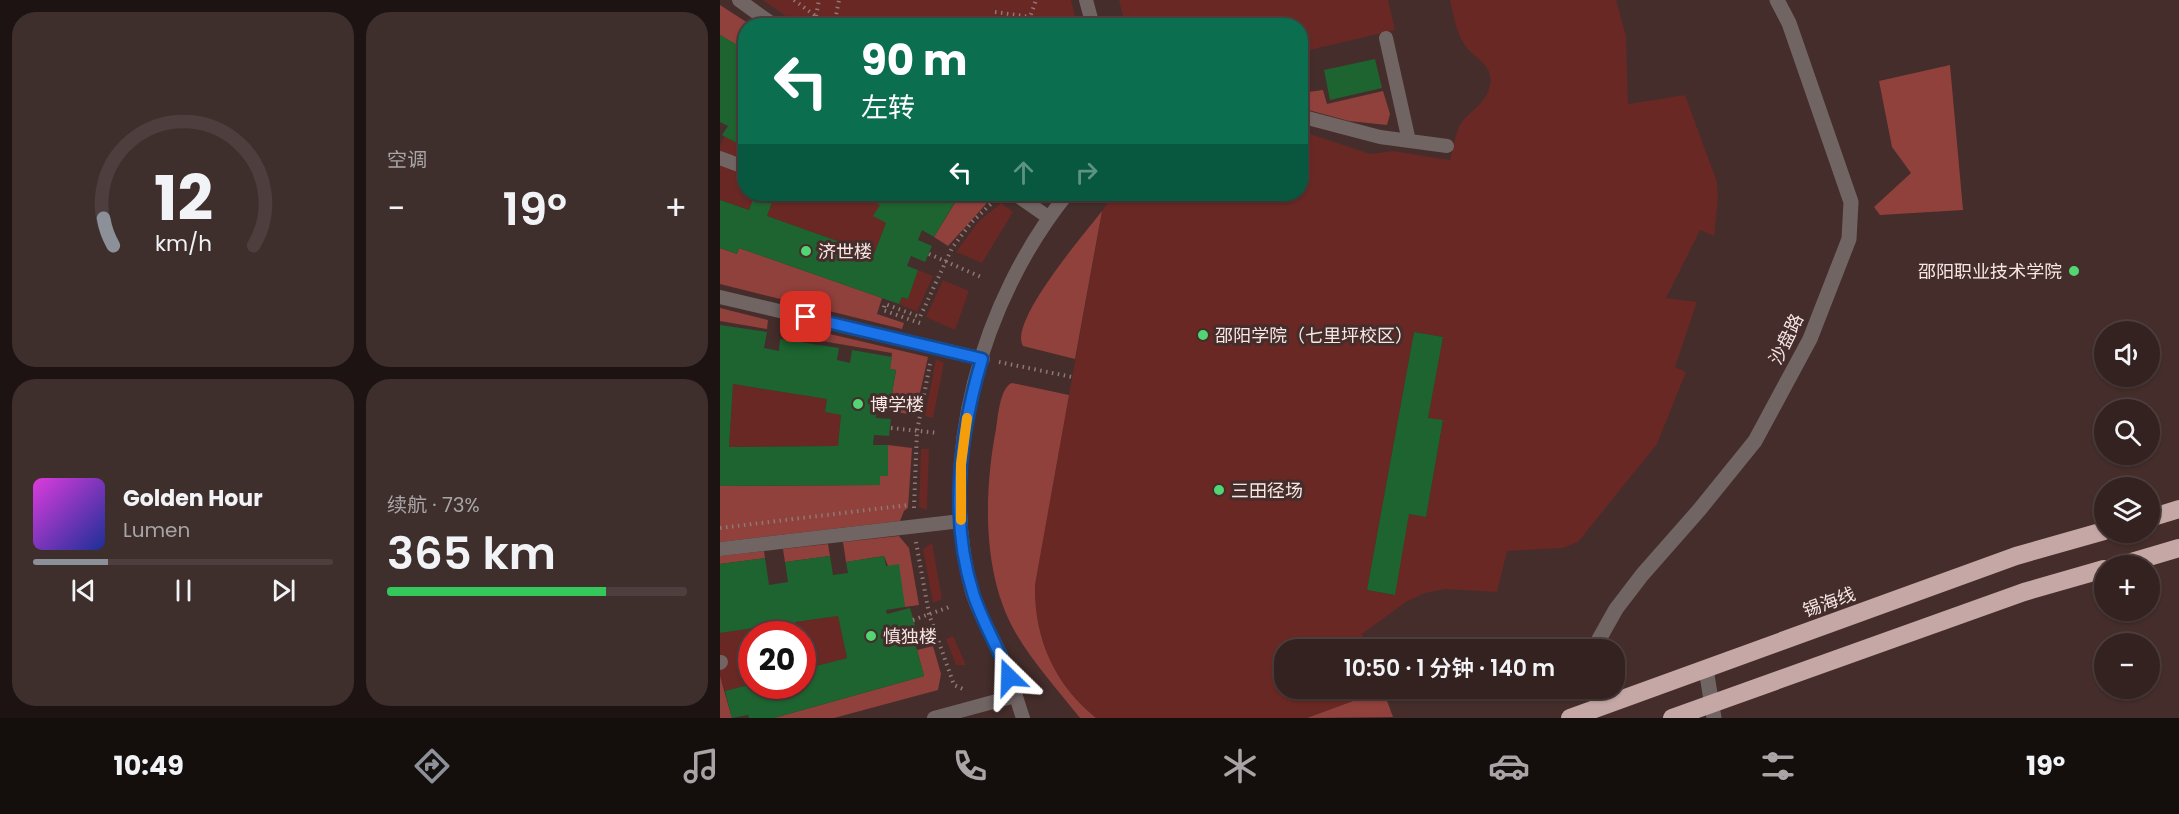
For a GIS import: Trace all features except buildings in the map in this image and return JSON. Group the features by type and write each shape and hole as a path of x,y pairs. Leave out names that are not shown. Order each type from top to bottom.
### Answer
{"highway":[{"path":"2160,515 2179,509"},
{"name":"锡海线","path":"1570,718 2016,556 2094,534"},
{"path":"2155,555 2179,548"},
{"path":"1672,718 1713,711 2024,592 2094,572"}],"street":[{"name":"沙盘路","path":"1599,639 1616,609 1635,583 1701,509 1755,441 1810,339 1849,239 1851,202 1789,23 1777,0"},
{"path":"1706,669 1713,711"},
{"path":"1597,699 1600,707"}],"lane":[{"path":"739,0 764,18"},
{"path":"1086,0 1091,18"},
{"path":"1386,38 1409,141"},
{"path":"1308,118 1340,128 1447,146"},
{"path":"720,158 738,165"},
{"path":"1025,201 1048,217"},
{"path":"1023,718 1003,658 987,629 972,592 961,521 961,464 968,417 982,359 1008,290 1027,250 1061,201"},
{"path":"720,297 982,359"},
{"path":"720,549 961,521"},
{"path":"934,718 1015,696"}],"path":[{"path":"794,0 819,18"},
{"path":"816,16 819,0"},
{"path":"834,18 839,0"},
{"path":"995,12 1031,17 1036,0"},
{"path":"910,320 883,310 885,304 920,317 952,248 971,223 994,201"},
{"path":"929,254 981,277"},
{"path":"720,528 911,506 917,431 934,347"},
{"path":"982,359 1072,376"},
{"path":"891,428 938,434"},
{"path":"916,549 928,614 954,685"},
{"path":"913,620 952,606"}],"shaded area":[{"path":"763,0 1071,0 1075,18 788,18"},
{"path":"1119,0 1388,0 1395,30 1308,50 1308,18 1123,18"},
{"path":"1450,0 1616,0 1626,36 1628,104 1685,95 1717,182 1718,198 1714,236 1700,230 1666,298 1697,302 1675,367 1686,372 1657,444 1578,542 1563,548 1507,551 1497,592 1445,589 1425,593 1406,602 1362,634 1364,639 1274,639 1274,699 1359,699 1307,718 1096,718 1069,690 1049,659 1038,623 1035,585 1102,211 1109,201 1308,201 1308,133 1370,154 1393,151 1450,160 1460,125 1487,95 1491,81 1487,68 1464,44 1457,28","holes":["1414,332 1443,337 1428,418 1443,421 1426,517 1409,514 1394,595 1367,590"]},
{"path":"720,5 740,18 738,18 738,46 720,35"},
{"path":"1950,65 1963,210 1880,215 1874,207 1911,173 1892,147 1879,81"},
{"path":"1323,90 1327,104 1383,91 1390,114 1387,125 1349,121 1308,110 1308,92"},
{"path":"724,136 738,144 738,201 752,201 749,210 720,200 720,146"},
{"path":"772,201 873,201 880,205 874,216 886,223 874,254 767,216"},
{"path":"956,201 987,201 948,246 934,237"},
{"path":"1001,203 1013,212 982,263 956,252 978,222"},
{"path":"1102,211 1075,359 1023,346 1021,334 1037,298"},
{"path":"720,248 737,254 739,248 882,298 877,314 904,323 902,329 720,284"},
{"path":"918,270 933,276 917,312 899,304 902,297 908,299"},
{"path":"943,280 969,291 955,330 926,317"},
{"path":"720,308 768,320 767,329 720,321"},
{"path":"783,323 928,357 915,415 889,411 896,370 890,369 892,353 781,334"},
{"path":"936,359 944,363 933,418 925,416"},
{"path":"1012,383 1069,395 1035,585 1036,605 1038,623 1049,659 1069,690 1096,718 1080,718 1037,665 1014,630 996,583 988,531 989,479 1000,403 1005,390"},
{"path":"733,384 827,399 825,412 841,415 838,446 729,447"},
{"path":"888,445 912,448 908,508 904,511 900,521 720,542 720,486 880,485 880,476 888,476"},
{"path":"921,449 929,449 927,510 919,507"},
{"path":"899,536 909,548 919,605 905,607 884,556 846,562 843,542"},
{"path":"932,543 942,599 933,603 923,549"},
{"path":"828,544 830,556 785,562 783,549"},
{"path":"764,551 765,558 720,564 720,556"},
{"path":"838,616 847,658 816,666 816,621 802,621"},
{"path":"738,630 738,688 725,691 720,676 720,633"},
{"path":"953,636 966,665 956,665 946,639"},
{"path":"933,646 941,674 938,690 834,718 774,718 924,676 917,650"},
{"path":"720,676 732,718 720,718"},
{"path":"1359,699 1386,699 1393,717 1307,718"}],"slow traffic":[{"path":"961,520 959,507 961,464 967,418"}],"place":[{"name":"济世楼","path":"806,251"},
{"name":"邵阳职业技术学院","path":"2074,271"},
{"name":"邵阳学院（七里坪校区）","path":"1203,335"},
{"name":"博学楼","path":"858,404"},
{"name":"三田径场","path":"1219,490"},
{"name":"慎独楼","path":"871,636"}],"route":[{"path":"806,317 982,359 968,417 961,464 959,507 964,552 972,592 987,629 1003,658 1009,677"}]}
